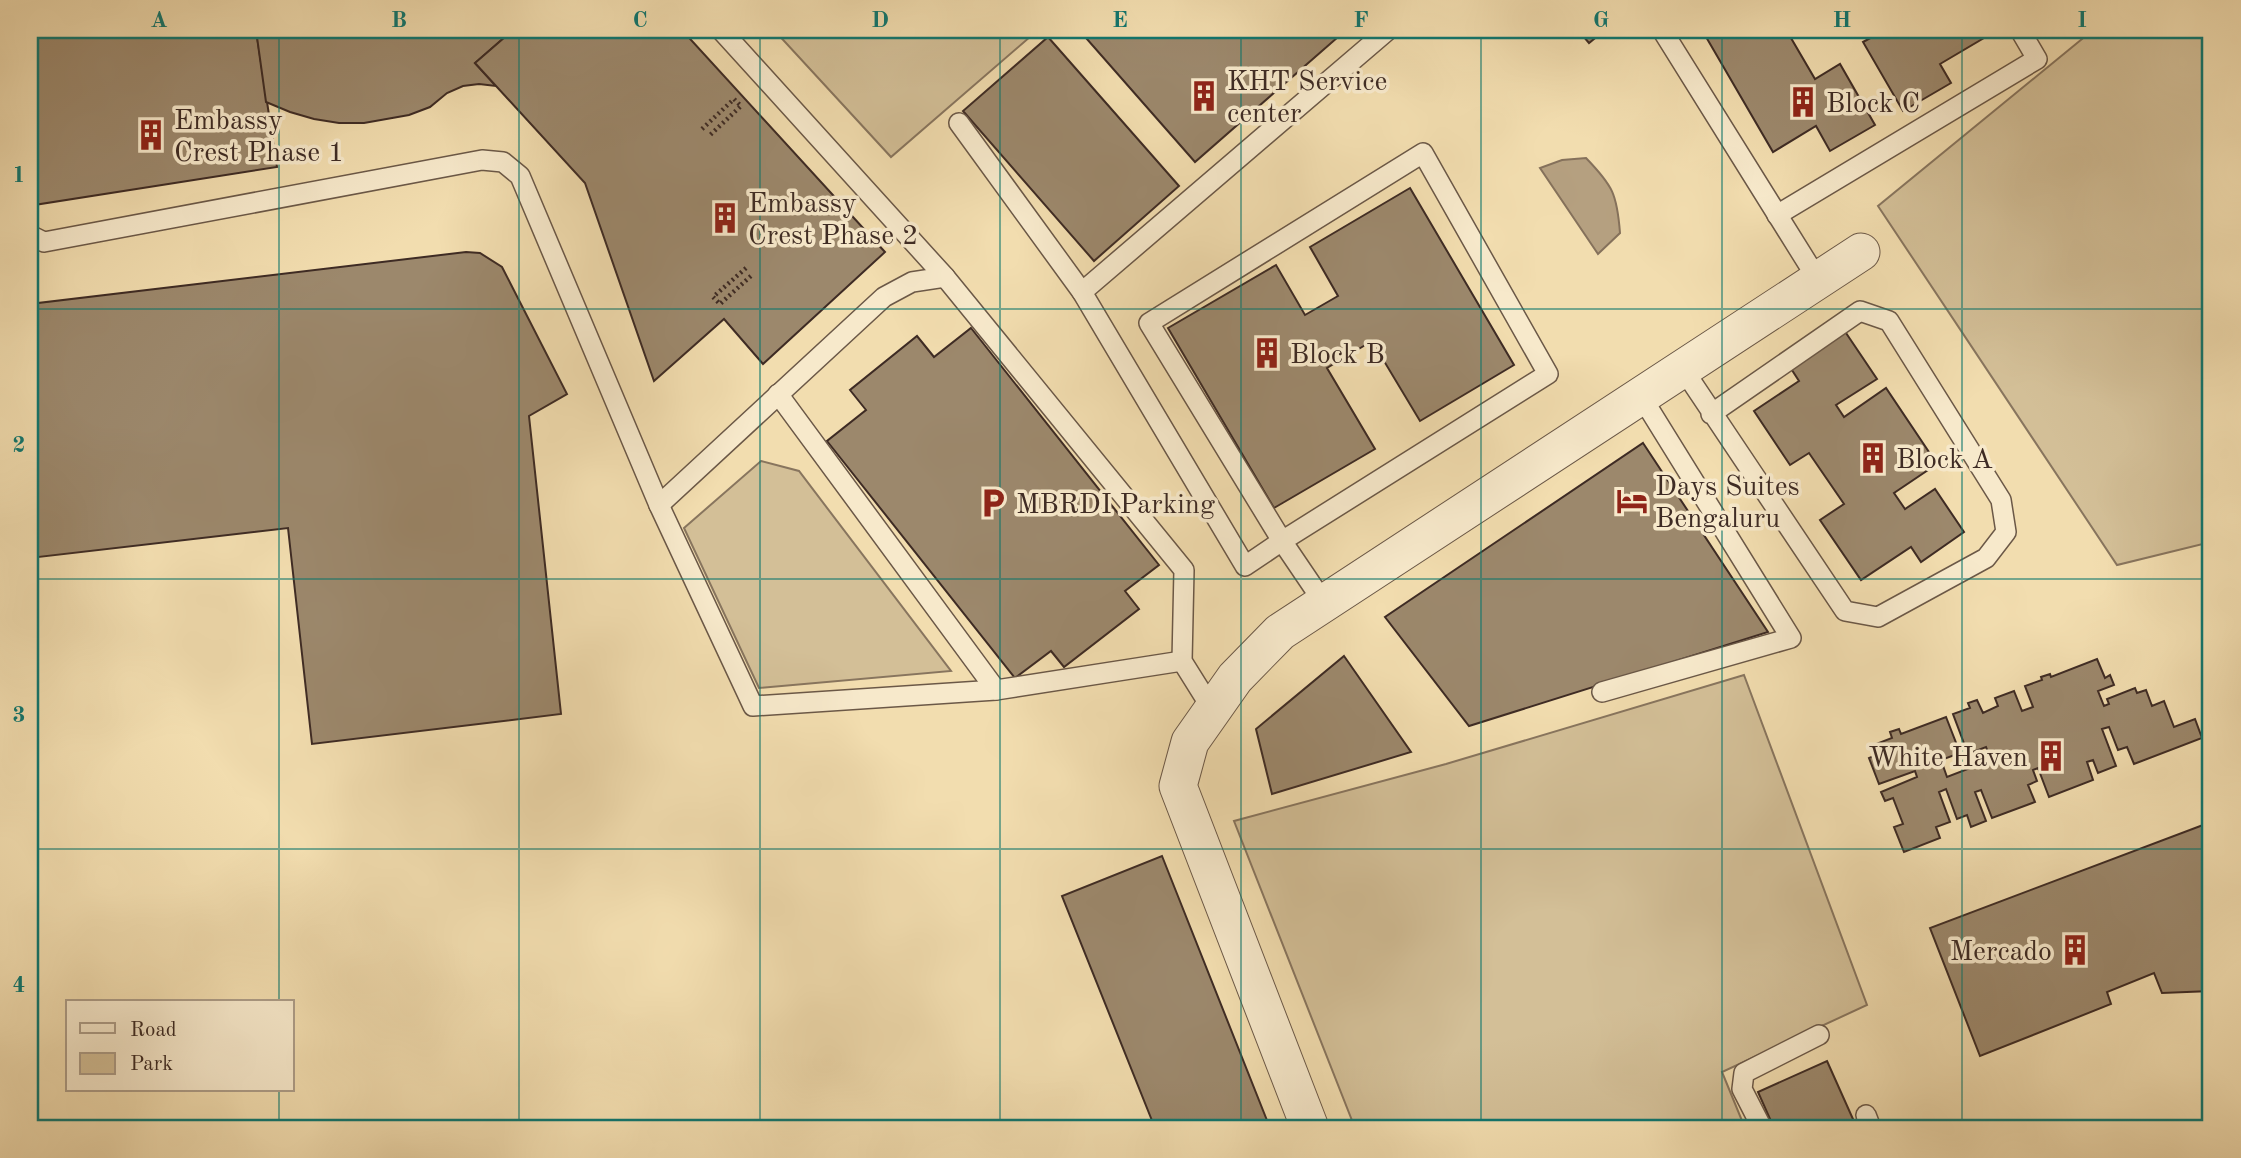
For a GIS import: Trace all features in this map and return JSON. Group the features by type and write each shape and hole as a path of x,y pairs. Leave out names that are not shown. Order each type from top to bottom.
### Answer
{"street":[{"path":"1310,1128 1178,786 1190,742 1236,678 1280,632 1861,252"}],"lane":[{"path":"721,30 945,277 1184,570 1182,661 1212,709"},
{"path":"1082,292 1388,30"},
{"path":"1662,30 1818,281"},
{"path":"1777,215 2037,58 2020,30"},
{"path":"959,123 1082,292 1245,566 1282,541 1548,374 1423,153 1149,323 1282,541 1324,603"},
{"path":"30,235 44,242 482,160 503,162 520,176 659,505 753,706 996,690 1182,661"},
{"path":"659,505 884,297 912,282 945,277"},
{"path":"1683,369 1711,414 1845,611 1878,617 1986,558 2006,532 2001,500 1889,321 1860,311 1711,414"},
{"path":"778,394 996,690"},
{"path":"1602,692 1791,638 1641,396"},
{"path":"1762,1128 1742,1089 1744,1073 1819,1035"}],"path":[{"path":"702,129 734,99 741,106 709,136"},
{"path":"746,268 713,297 720,304 752,275"}],"green space":[{"path":"774,30 1038,30 891,157"},
{"path":"2093,30 2211,30 2211,542 2117,565 1878,206"},
{"path":"761,461 799,471 951,671 759,688 684,528"},
{"path":"1744,675 1867,1005 1722,1072 1745,1128 1355,1128 1234,821 1446,764"}],"shaded area":[{"path":"1586,158 1612,191 1619,220 1620,233 1598,254 1540,168 1562,160"}],"building":[{"name":"Embassy Crest Phase 1","path":"30,30 256,30 277,167 34,205 30,174"},
{"path":"256,30 513,30 475,63 496,86 463,86 447,93 430,107 409,115 364,123 339,123 314,119 266,102"},
{"name":"Embassy Crest Phase 2","path":"513,30 682,30 885,252 763,364 724,319 654,381 585,183 475,63"},
{"name":"KHT Service center","path":"1079,30 1346,30 1195,162"},
{"path":"1578,30 1605,30 1589,43"},
{"name":"Block C","path":"1702,30 1804,30 1791,38 1815,79 1840,64 1875,125 1830,151 1816,126 1773,152"},
{"name":"Block C","path":"1885,30 1994,32 1940,64 1951,83 1903,111 1863,42"},
{"path":"1048,37 1179,186 1094,261 963,111"},
{"name":"Block B","path":"1410,188 1514,365 1420,421 1372,341 1327,368 1375,449 1274,508 1168,328 1276,265 1305,315 1338,296 1310,247"},
{"path":"466,252 480,253 502,267 567,394 529,416 561,714 312,744 288,528 30,558 30,304"},
{"name":"MBRDI Parking","path":"971,328 1159,565 1125,591 1139,609 1064,667 1051,651 1015,678 827,441 866,410 850,390 917,336 934,357"},
{"name":"Block A","path":"1844,330 1877,379 1836,405 1844,417 1886,388 1937,464 1894,493 1905,509 1935,489 1964,532 1921,562 1911,547 1861,580 1820,520 1844,504 1809,453 1790,465 1754,411 1799,381 1790,367"},
{"path":"1643,443 1768,632 1469,726 1385,617"},
{"path":"1344,656 1411,752 1272,794 1256,729"},
{"name":"White Haven","path":"2097,659 2105,678 2110,675 2114,685 2098,691 2104,706 2109,704 2107,699 2135,688 2137,693 2146,690 2152,706 2164,701 2174,727 2195,719 2202,738 2134,764 2127,747 2118,750 2109,727 2102,729 2116,766 2098,773 2093,760 2087,762 2093,780 2049,797 2038,768 2033,770 2037,781 2028,785 2035,802 1992,818 1981,790 1975,792 1986,821 1971,827 1967,815 1957,819 1946,789 1939,792 1950,822 1936,827 1940,838 1904,852 1894,827 1903,824 1893,798 1885,801 1881,792 1917,777 1915,771 1879,784 1869,758 1879,754 1876,744 1892,738 1890,732 1899,729 1901,734 1946,717 1960,753 1941,760 1947,777 1991,760 1986,747 1968,754 1953,714 1970,708 1968,703 1977,700 1983,713 1998,706 1995,698 2014,691 2022,711 2033,707 2025,686 2042,680 2041,677 2050,674 2051,677"},
{"name":"Mercado","path":"2211,822 2211,991 2162,993 2154,973 2107,992 2111,1004 1980,1056 1930,928"},
{"path":"1162,856 1270,1128 1155,1128 1062,896"},
{"path":"1827,1061 1857,1128 1774,1128 1758,1092"}],"place":[{"name":"KHT Service center","path":"1204,96"},
{"name":"Block C","path":"1803,102"},
{"name":"Embassy Crest Phase 1","path":"151,135"},
{"name":"Embassy Crest Phase 2","path":"725,218"},
{"name":"Block B","path":"1267,353"},
{"name":"Block A","path":"1873,458"},
{"name":"Days Suites Bengaluru","path":"1632,501"},
{"name":"MBRDI Parking","path":"993,503"},
{"name":"White Haven","path":"2051,756"},
{"name":"Mercado","path":"2075,950"}]}
